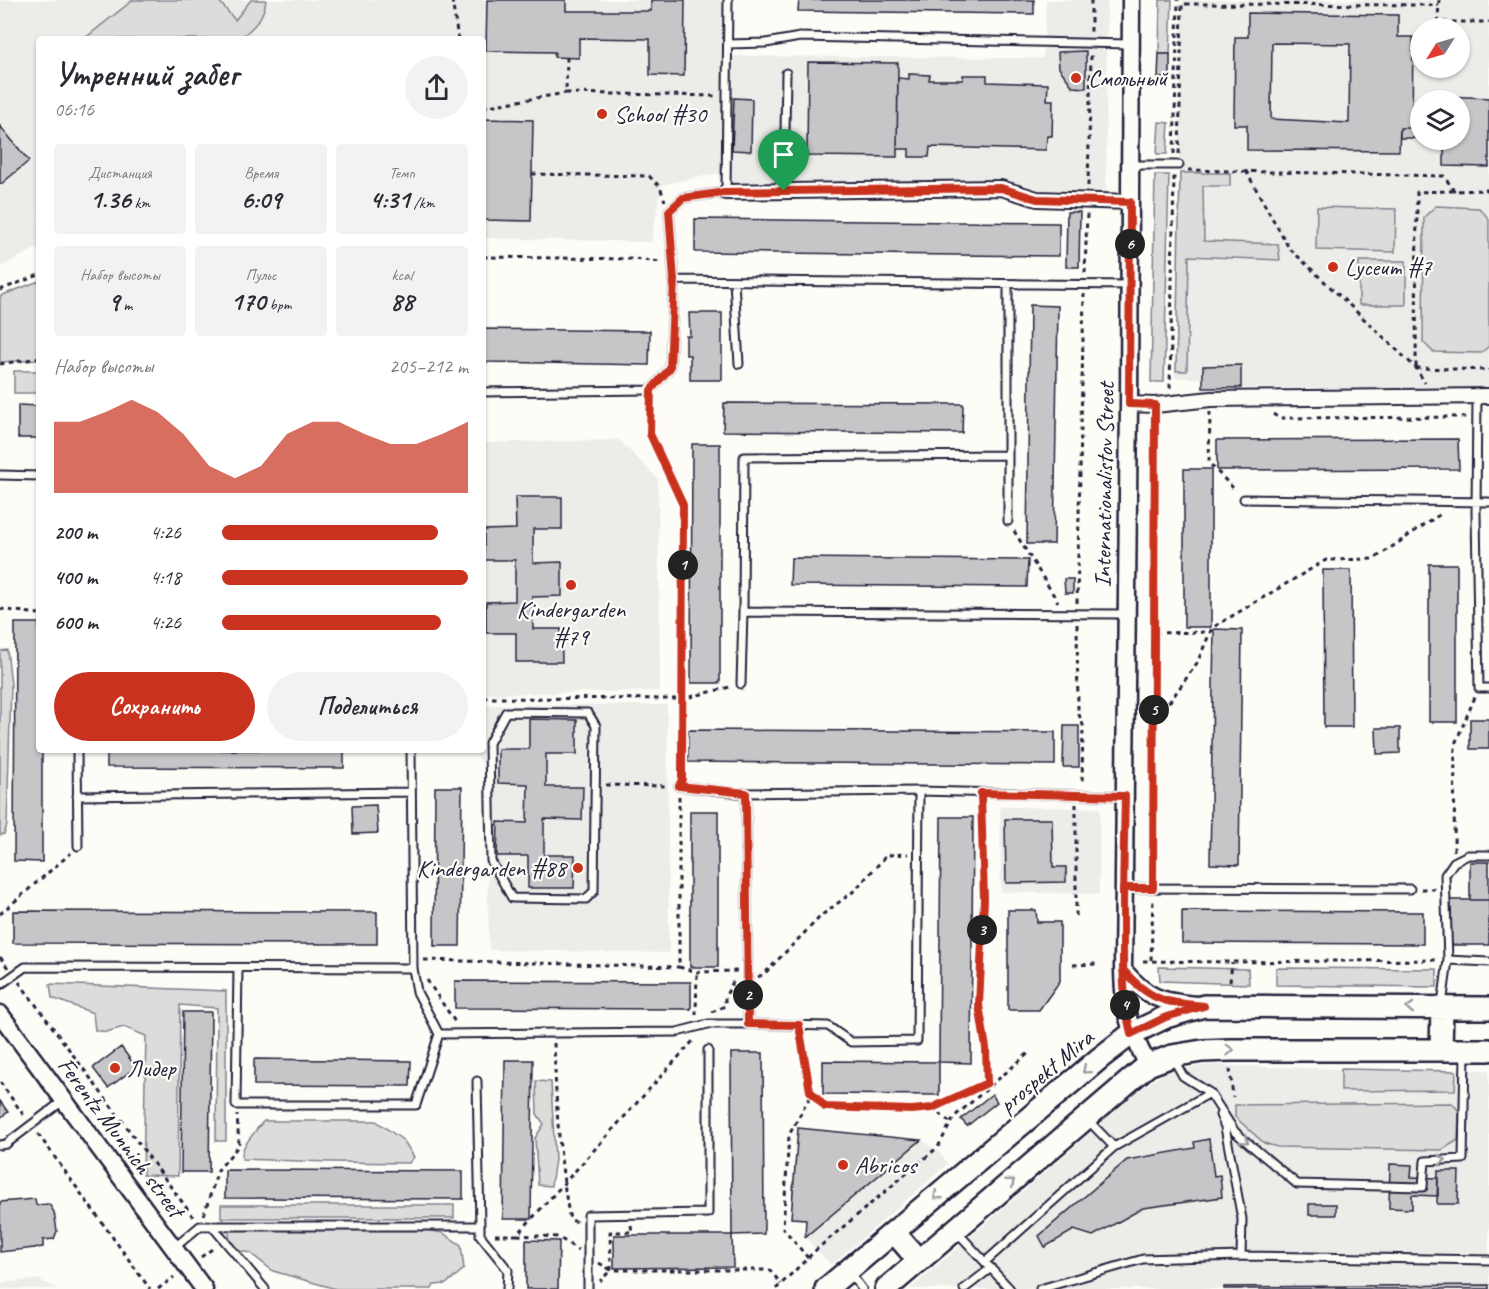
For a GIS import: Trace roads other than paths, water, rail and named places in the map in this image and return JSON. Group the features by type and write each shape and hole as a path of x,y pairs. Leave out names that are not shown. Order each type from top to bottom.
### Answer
{"main road":[{"name":"prospekt Mira","path":"826,1289 1131,1034 1166,1017 1204,1006 1489,1008"},
{"path":"1441,1050 1442,1008"},
{"path":"886,1289 1148,1065 1172,1056 1202,1051 1489,1050"},
{"path":"894,1232 919,1261"}],"street":[{"name":"Internationalistov Street","path":"1131,0 1123,970 1124,1000 1131,1034 1148,1065"},
{"path":"726,192 1001,188 1037,199 1130,202"},
{"path":"1129,404 1155,405 1211,399 1483,396"},
{"path":"1123,970 1137,986 1155,998 1204,1006"},
{"name":"Ferentz Munnich street","path":"0,1014 204,1289"}],"lane":[{"path":"486,392 651,390 670,368 674,280 669,211 683,198 726,192 728,0"},
{"path":"728,44 766,43 800,37 1131,45"},
{"path":"784,191 786,72"},
{"path":"1130,165 1176,165"},
{"path":"674,280 1130,285"},
{"path":"734,281 739,364"},
{"path":"1008,285 1008,521"},
{"path":"1483,396 1478,417 1479,688 1489,688"},
{"path":"741,684 744,457 1008,455"},
{"path":"0,475 36,476"},
{"path":"1244,499 1489,502"},
{"path":"743,612 1127,614"},
{"path":"506,712 588,713 596,726 594,891 586,899 512,898 491,861 486,743 506,712"},
{"path":"77,753 78,846"},
{"path":"238,968 236,1105 416,1105 439,1034 417,992 413,968 411,753"},
{"path":"679,786 746,793 919,791 1125,796"},
{"path":"439,1034 677,1032 708,1024 748,1024 828,1026 851,1042 916,1041 919,791"},
{"path":"77,796 411,792"},
{"path":"746,793 748,1024"},
{"path":"1442,1008 1448,960 1445,875 1454,862 1468,855 1489,855"},
{"path":"1123,888 1410,889"},
{"path":"1448,960 1489,962"},
{"path":"0,985 25,967 413,968"},
{"path":"588,1289 588,1215 708,1214 708,1050"},
{"path":"1172,1056 1183,1076 1210,1094 1235,1132 1297,1184 1423,1187 1425,1161 1463,1159 1465,1050"},
{"path":"477,1081 480,1235 508,1270 507,1289"},
{"path":"985,1262 1114,1147 1210,1094"},
{"path":"1210,1094 1225,1127 1242,1219 1241,1256"},
{"path":"0,1145 6,1144 64,1100"},
{"path":"1086,1118 1114,1147"},
{"path":"174,1248 200,1226 480,1226"},
{"path":"212,1226 265,1289"},
{"path":"955,1230 1010,1289"},
{"path":"1040,1289 1143,1259 1241,1256 1489,1260"},
{"path":"964,1289 991,1268"},
{"path":"848,1271 862,1289"}],"place":[{"name":"Смольный","path":"1076,78"},
{"name":"School #30","path":"602,114"},
{"name":"Lyceum #7","path":"1333,267"},
{"name":"Kindergarden #79","path":"571,585"},
{"name":"Kindergarden #88","path":"578,868"},
{"name":"Лидер","path":"115,1068"},
{"name":"Abricos","path":"843,1165"}]}
